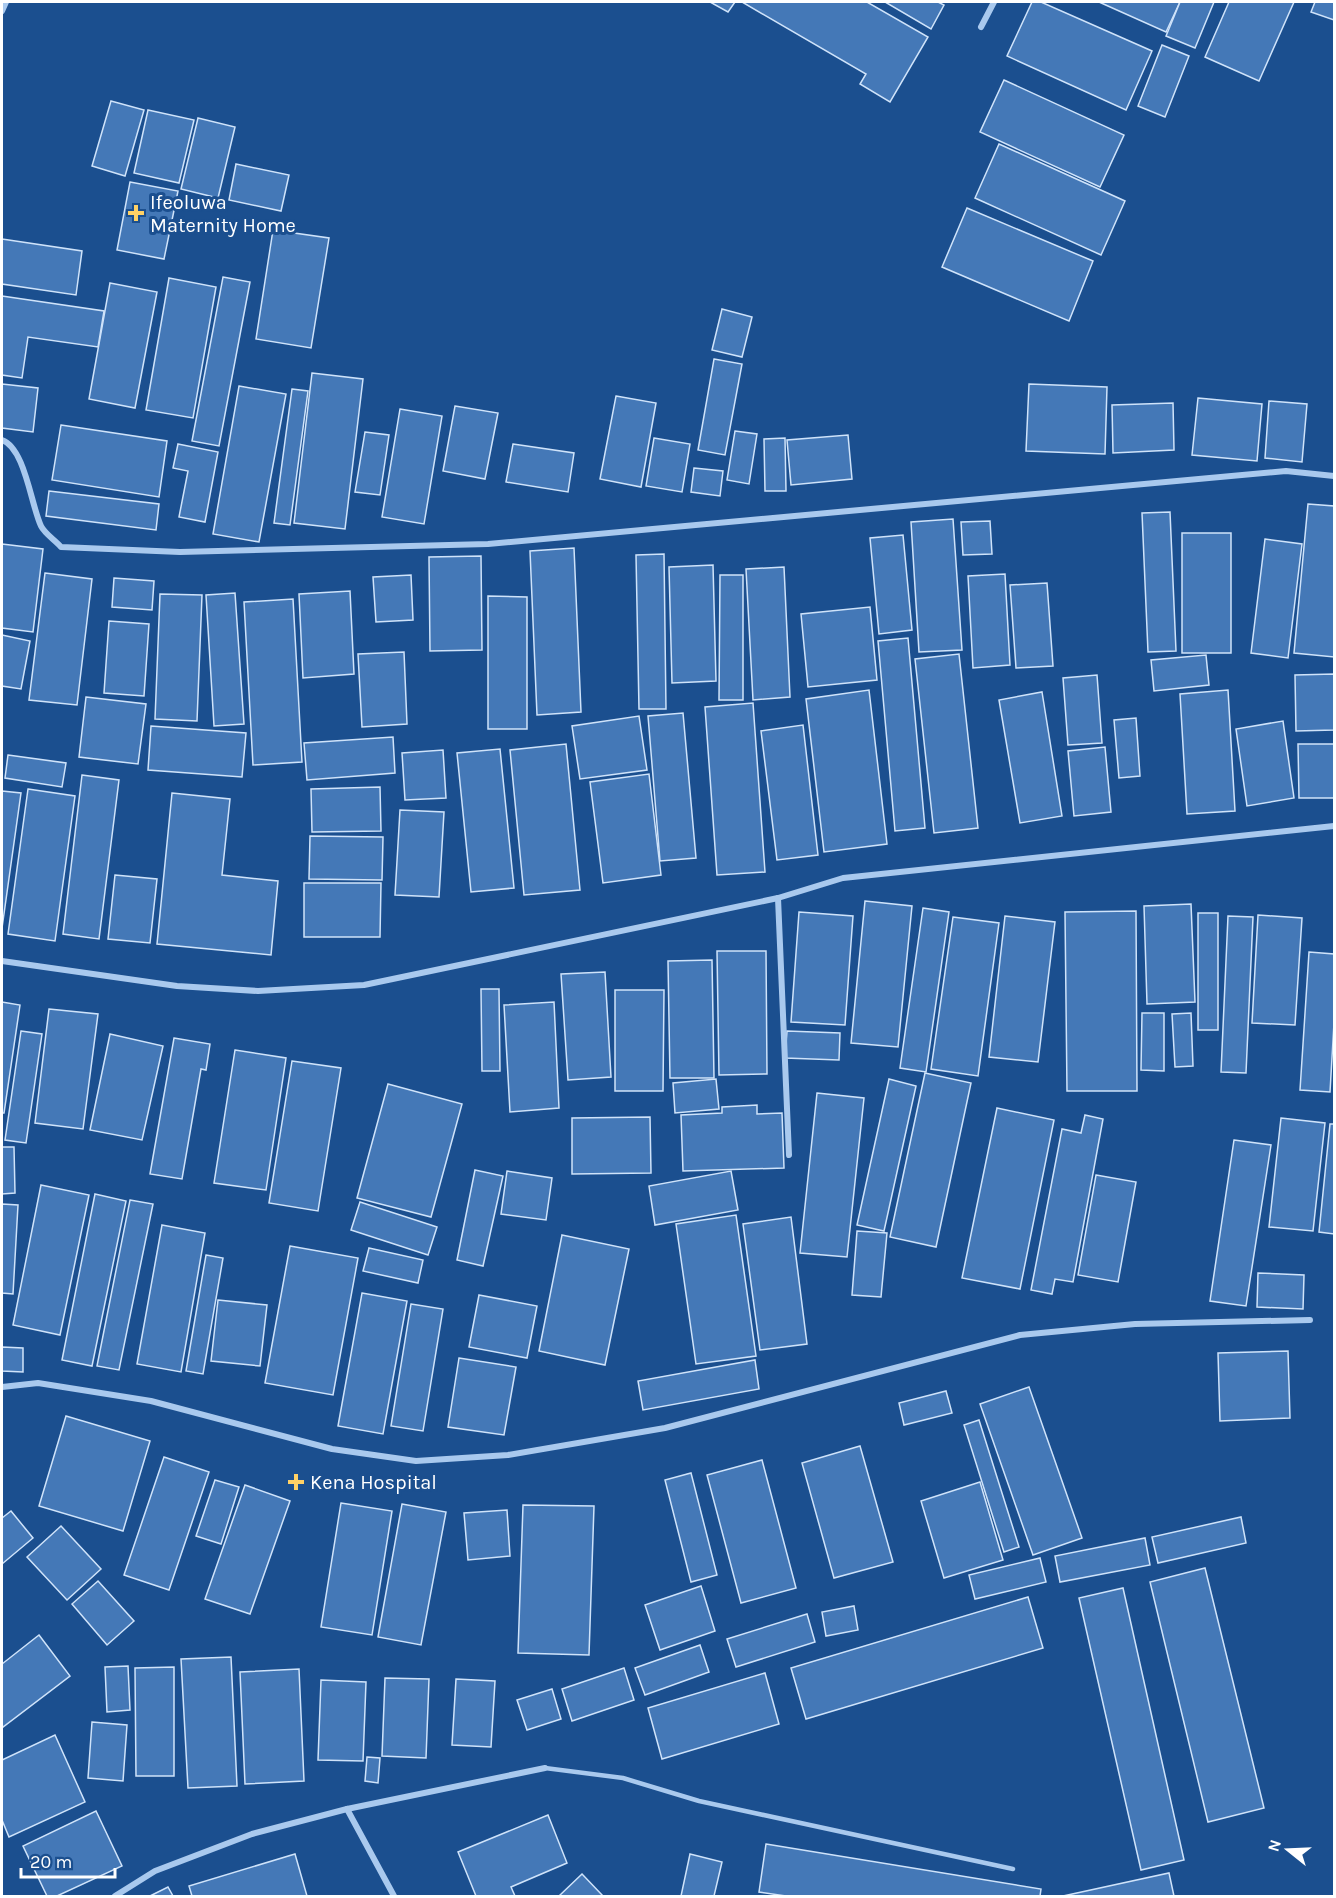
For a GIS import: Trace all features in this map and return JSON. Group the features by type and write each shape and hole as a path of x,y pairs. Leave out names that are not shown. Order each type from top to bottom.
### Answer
{"street":[{"path":"2,11 6,2"},
{"path":"981,27 994,2"},
{"path":"2,440 21,462 41,527 61,546 180,552 488,544 1286,471 1335,476"},
{"path":"2,961 177,986 235,990 258,991 364,985 778,898 843,878 1335,826"},
{"path":"778,898 789,1155"},
{"path":"2,1387 38,1383 151,1401 332,1449 416,1461 508,1455 665,1428 1020,1335 1135,1323 1310,1320"},
{"path":"115,1896 155,1871 252,1834 347,1809 545,1768"},
{"path":"347,1809 394,1896"}],"lane":[{"path":"545,1768 623,1778 699,1801 1013,1869"}],"building":[{"path":"710,2 735,2 728,12"},
{"path":"742,2 867,2 928,37 890,102 860,84 866,74"},
{"path":"885,2 938,2 944,5 931,29"},
{"path":"1032,2 1041,2 1152,51 1126,110 1007,56"},
{"path":"1099,2 1180,2 1166,32"},
{"path":"1180,2 1214,2 1195,48 1166,36"},
{"path":"1229,2 1294,2 1259,81 1205,57"},
{"path":"1315,2 1334,2 1334,20 1311,12"},
{"path":"1162,45 1189,56 1165,117 1138,106"},
{"path":"1004,80 1124,135 1100,187 980,132"},
{"path":"111,101 144,110 125,176 92,166"},
{"path":"148,110 194,120 179,183 134,173"},
{"path":"198,118 235,127 218,198 181,189"},
{"path":"999,144 1125,201 1101,255 975,198"},
{"path":"236,164 289,175 281,211 229,200"},
{"path":"130,182 178,191 164,259 117,250"},
{"path":"967,208 1093,261 1069,321 942,267"},
{"path":"273,230 329,238 311,348 256,339"},
{"path":"2,239 82,251 76,295 2,284"},
{"path":"223,277 250,282 219,446 192,441"},
{"path":"169,278 216,287 193,418 146,410"},
{"path":"110,283 157,292 135,408 89,399"},
{"path":"2,296 104,311 98,347 28,337 22,378 2,375"},
{"path":"722,309 752,317 742,357 712,350"},
{"path":"714,359 742,364 725,455 698,450"},
{"path":"312,373 363,379 345,529 294,523"},
{"path":"2,384 38,388 33,432 2,428"},
{"path":"1029,384 1107,387 1105,454 1026,451"},
{"path":"239,386 286,394 259,542 213,534"},
{"path":"292,389 308,391 290,525 274,523"},
{"path":"616,396 656,403 641,487 600,479"},
{"path":"1198,398 1262,404 1257,461 1192,455"},
{"path":"1269,401 1307,404 1302,462 1265,458"},
{"path":"1173,403 1174,450 1113,453 1112,405"},
{"path":"455,406 498,413 485,479 443,471"},
{"path":"400,409 442,416 424,524 382,517"},
{"path":"61,425 167,441 159,497 52,480"},
{"path":"735,431 757,434 749,484 727,480"},
{"path":"365,432 389,435 380,495 355,492"},
{"path":"848,435 852,479 791,485 787,440"},
{"path":"654,438 690,444 682,492 646,486"},
{"path":"785,438 786,491 765,491 764,439"},
{"path":"178,444 218,452 205,522 179,517 188,471 173,468"},
{"path":"513,444 574,453 568,492 506,482"},
{"path":"694,468 723,471 720,496 691,492"},
{"path":"49,491 159,504 156,530 46,516"},
{"path":"1308,504 1334,506 1334,657 1294,653"},
{"path":"1170,512 1176,651 1148,652 1142,513"},
{"path":"953,519 962,650 919,652 911,522"},
{"path":"990,521 992,554 963,555 961,522"},
{"path":"1182,533 1231,533 1231,653 1182,653"},
{"path":"903,535 912,630 879,634 870,538"},
{"path":"1265,539 1302,544 1288,658 1251,653"},
{"path":"2,544 43,549 33,632 2,628"},
{"path":"574,548 581,712 537,715 530,551"},
{"path":"664,554 666,709 639,709 636,555"},
{"path":"481,556 482,650 430,651 429,557"},
{"path":"713,565 716,681 672,683 669,567"},
{"path":"784,567 790,697 753,700 746,569"},
{"path":"45,573 92,579 77,705 29,700"},
{"path":"1005,574 1010,665 973,668 968,576"},
{"path":"411,575 413,620 376,622 373,577"},
{"path":"720,575 743,575 743,700 719,700"},
{"path":"114,578 154,581 152,610 112,607"},
{"path":"1047,583 1053,666 1016,668 1010,585"},
{"path":"350,591 354,674 303,678 299,594"},
{"path":"235,593 244,724 214,726 206,595"},
{"path":"160,594 202,595 197,721 155,719"},
{"path":"488,596 527,597 527,729 488,729"},
{"path":"293,599 302,762 253,765 244,602"},
{"path":"870,607 877,680 808,687 801,614"},
{"path":"109,621 149,624 144,696 104,693"},
{"path":"2,635 30,641 21,689 2,686"},
{"path":"908,638 925,828 895,831 878,641"},
{"path":"404,652 407,724 362,727 358,654"},
{"path":"959,654 978,828 934,833 915,659"},
{"path":"1206,655 1209,685 1154,691 1151,660"},
{"path":"1334,674 1334,730 1296,731 1295,675"},
{"path":"1097,675 1102,743 1068,745 1063,678"},
{"path":"869,690 887,844 824,852 806,699"},
{"path":"1228,690 1235,811 1187,814 1180,694"},
{"path":"1042,692 1062,816 1020,823 999,700"},
{"path":"86,697 146,704 138,764 79,757"},
{"path":"753,703 765,872 717,875 705,707"},
{"path":"683,713 696,858 660,861 648,716"},
{"path":"639,716 647,770 580,779 572,726"},
{"path":"1136,718 1140,776 1119,778 1114,720"},
{"path":"1283,721 1294,798 1247,806 1236,729"},
{"path":"803,725 818,855 777,860 761,731"},
{"path":"151,726 246,733 242,777 148,770"},
{"path":"393,737 395,773 307,780 304,743"},
{"path":"566,744 580,890 524,895 510,750"},
{"path":"1298,744 1334,744 1334,798 1299,798"},
{"path":"1105,747 1111,812 1074,816 1068,751"},
{"path":"500,749 514,888 471,892 457,753"},
{"path":"443,750 446,798 405,800 402,753"},
{"path":"8,755 66,763 62,787 5,778"},
{"path":"649,774 661,875 603,883 590,782"},
{"path":"82,775 119,780 99,939 63,934"},
{"path":"380,787 381,831 312,832 311,789"},
{"path":"28,789 75,796 55,941 8,934"},
{"path":"2,791 21,793 2,928"},
{"path":"172,793 230,799 222,875 278,881 271,955 157,944"},
{"path":"400,810 444,812 439,897 395,895"},
{"path":"310,836 383,837 382,880 309,879"},
{"path":"115,875 157,879 150,943 108,939"},
{"path":"304,883 381,883 380,937 304,937"},
{"path":"865,901 912,906 898,1047 851,1043"},
{"path":"1191,904 1195,1002 1147,1004 1144,906"},
{"path":"923,908 949,912 926,1072 900,1068"},
{"path":"1136,911 1137,1091 1067,1091 1065,912"},
{"path":"799,912 853,916 845,1025 791,1022"},
{"path":"1198,913 1218,913 1218,1030 1198,1030"},
{"path":"1258,915 1302,918 1295,1025 1252,1023"},
{"path":"1005,916 1055,922 1038,1062 989,1057"},
{"path":"1228,916 1253,917 1246,1073 1221,1072"},
{"path":"953,917 999,923 978,1076 931,1069"},
{"path":"717,951 766,951 767,1074 719,1075"},
{"path":"1309,952 1334,954 1334,1023 1330,1092 1300,1090"},
{"path":"712,960 714,1078 670,1078 668,961"},
{"path":"605,972 611,1077 568,1080 561,974"},
{"path":"481,989 499,989 500,1071 482,1071"},
{"path":"615,990 664,990 663,1091 615,1091"},
{"path":"2,1002 20,1005 4,1113 2,1113"},
{"path":"554,1002 559,1108 510,1112 504,1005"},
{"path":"49,1009 98,1014 83,1129 35,1123"},
{"path":"1142,1013 1164,1013 1164,1071 1141,1070"},
{"path":"1191,1013 1193,1066 1175,1067 1172,1014"},
{"path":"21,1031 42,1034 26,1143 5,1140"},
{"path":"787,1031 840,1033 839,1060 785,1058"},
{"path":"110,1034 163,1046 142,1140 90,1130"},
{"path":"174,1038 210,1044 206,1070 201,1069 182,1179 150,1174"},
{"path":"235,1050 286,1058 266,1190 214,1183"},
{"path":"292,1061 341,1068 318,1211 269,1203"},
{"path":"925,1073 971,1083 936,1247 890,1237"},
{"path":"716,1079 719,1109 675,1113 673,1083"},
{"path":"889,1079 916,1086 884,1231 857,1225"},
{"path":"388,1084 462,1104 431,1217 357,1198"},
{"path":"817,1093 864,1098 847,1257 800,1253"},
{"path":"757,1105 757,1114 782,1113 784,1168 683,1171 681,1115 722,1113 722,1107"},
{"path":"997,1108 1054,1120 1020,1289 962,1278"},
{"path":"1085,1115 1103,1119 1073,1282 1055,1279 1052,1294 1031,1290 1062,1129 1081,1133"},
{"path":"650,1117 651,1173 572,1174 572,1118"},
{"path":"1281,1118 1325,1123 1313,1231 1269,1227"},
{"path":"1330,1124 1334,1124 1334,1234 1319,1232"},
{"path":"1234,1140 1271,1145 1246,1306 1210,1301"},
{"path":"2,1147 14,1147 15,1193 2,1194"},
{"path":"475,1170 503,1176 483,1266 457,1260"},
{"path":"507,1171 552,1178 546,1220 501,1214"},
{"path":"731,1171 738,1210 655,1225 649,1186"},
{"path":"1096,1175 1136,1182 1118,1282 1078,1275"},
{"path":"41,1185 89,1195 60,1335 13,1325"},
{"path":"95,1194 126,1201 92,1366 62,1360"},
{"path":"130,1200 153,1204 119,1370 97,1366"},
{"path":"360,1202 437,1227 428,1255 351,1230"},
{"path":"2,1204 18,1205 13,1294 2,1293"},
{"path":"736,1215 756,1356 696,1364 676,1224"},
{"path":"791,1217 807,1344 760,1350 743,1224"},
{"path":"162,1225 205,1233 181,1372 137,1364"},
{"path":"857,1231 887,1233 881,1297 852,1295"},
{"path":"562,1235 629,1249 605,1365 539,1351"},
{"path":"290,1246 358,1258 333,1395 265,1383"},
{"path":"369,1248 423,1260 418,1283 363,1271"},
{"path":"206,1255 223,1258 203,1374 186,1371"},
{"path":"1258,1273 1304,1275 1303,1309 1257,1307"},
{"path":"362,1293 407,1301 383,1434 338,1426"},
{"path":"479,1295 537,1306 527,1358 469,1347"},
{"path":"218,1300 267,1305 260,1366 211,1361"},
{"path":"411,1304 443,1309 423,1431 391,1426"},
{"path":"2,1347 23,1348 23,1372 2,1371"},
{"path":"1288,1351 1290,1418 1220,1421 1218,1353"},
{"path":"459,1358 516,1367 504,1435 448,1427"},
{"path":"755,1360 759,1389 643,1410 638,1381"},
{"path":"1029,1387 1082,1538 1033,1555 980,1404"},
{"path":"946,1391 952,1413 904,1425 899,1403"},
{"path":"66,1416 150,1441 123,1531 39,1506"},
{"path":"979,1420 1019,1547 1004,1552 964,1425"},
{"path":"860,1446 893,1562 834,1578 802,1463"},
{"path":"164,1457 209,1472 169,1590 124,1575"},
{"path":"762,1460 796,1588 741,1603 707,1475"},
{"path":"691,1473 717,1575 691,1582 665,1480"},
{"path":"215,1480 239,1487 221,1544 196,1536"},
{"path":"980,1482 1003,1560 944,1578 921,1501"},
{"path":"245,1485 290,1501 250,1614 205,1599"},
{"path":"341,1503 392,1511 372,1635 321,1627"},
{"path":"402,1504 446,1512 421,1645 378,1637"},
{"path":"523,1505 594,1506 589,1655 518,1653"},
{"path":"507,1510 510,1556 468,1560 464,1513"},
{"path":"11,1511 33,1538 2,1564 2,1518"},
{"path":"1241,1517 1246,1543 1158,1563 1152,1537"},
{"path":"61,1526 101,1569 67,1600 27,1557"},
{"path":"1145,1538 1150,1565 1060,1582 1055,1556"},
{"path":"1040,1558 1046,1582 975,1599 969,1575"},
{"path":"1205,1568 1264,1808 1208,1822 1150,1582"},
{"path":"98,1581 134,1621 107,1645 72,1604"},
{"path":"701,1586 715,1631 660,1650 645,1605"},
{"path":"1123,1588 1184,1860 1141,1870 1079,1598"},
{"path":"1028,1597 1043,1648 806,1719 791,1668"},
{"path":"854,1606 858,1630 826,1636 822,1612"},
{"path":"807,1614 815,1642 736,1667 727,1639"},
{"path":"39,1635 70,1676 3,1727 2,1664"},
{"path":"700,1645 709,1672 645,1695 635,1668"},
{"path":"231,1657 237,1786 188,1788 181,1659"},
{"path":"128,1666 130,1710 107,1712 105,1667"},
{"path":"174,1667 174,1776 136,1776 135,1668"},
{"path":"624,1668 634,1700 572,1721 562,1689"},
{"path":"299,1669 304,1781 245,1784 240,1672"},
{"path":"765,1673 779,1724 662,1759 648,1708"},
{"path":"385,1678 429,1679 426,1758 382,1756"},
{"path":"456,1679 495,1681 491,1747 452,1745"},
{"path":"321,1680 366,1682 363,1761 318,1760"},
{"path":"552,1689 561,1719 527,1730 517,1700"},
{"path":"92,1722 127,1725 123,1781 88,1778"},
{"path":"55,1735 85,1802 9,1837 2,1820 2,1760"},
{"path":"367,1757 380,1758 378,1783 365,1781"},
{"path":"96,1811 122,1866 57,1896 47,1896 23,1846"},
{"path":"548,1815 567,1863 511,1887 515,1896 476,1896 458,1852"},
{"path":"766,1844 1041,1889 1040,1896 786,1896 759,1892"},
{"path":"295,1854 307,1896 192,1896 189,1886"},
{"path":"690,1854 722,1862 714,1896 681,1896"},
{"path":"1169,1873 1174,1896 1063,1896"},
{"path":"582,1874 603,1896 559,1896"},
{"path":"168,1887 173,1896 150,1896"}],"place":[{"name":"Ifeoluwa Maternity Home","path":"136,213"},
{"name":"Kena Hospital","path":"296,1482"}]}
